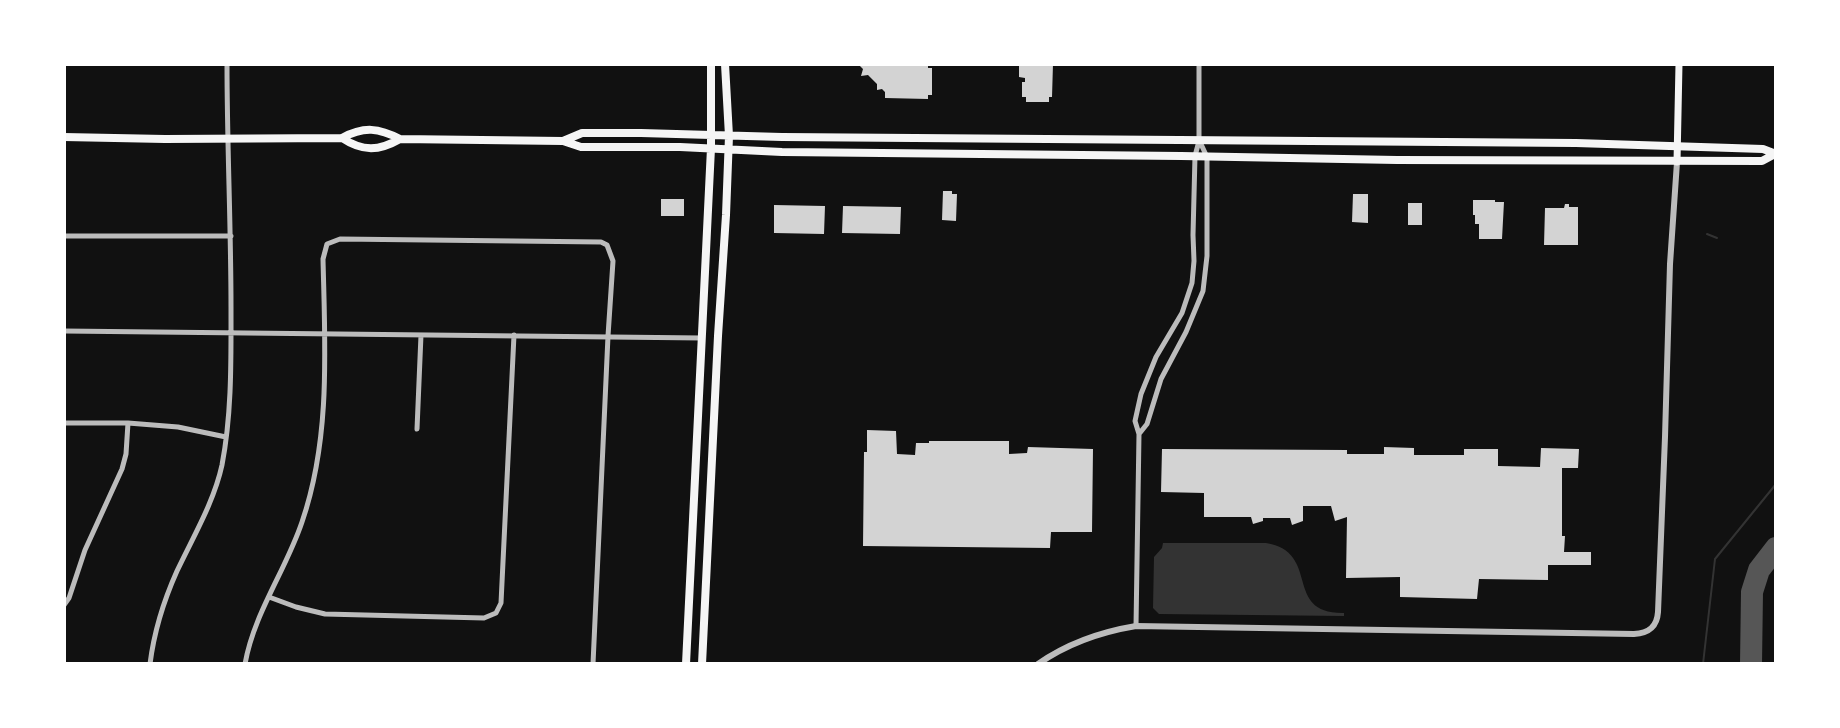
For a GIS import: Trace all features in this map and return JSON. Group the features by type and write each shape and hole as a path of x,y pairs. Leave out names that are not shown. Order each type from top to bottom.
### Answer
{"main road":[{"path":"686,664 712,136 711,64"},
{"path":"702,664 729,136 725,64"},
{"path":"1677,162 1679,64"},
{"path":"64,137 342,138 356,130 383,130 400,139 563,141 581,147 1412,161 1762,161 1776,154"},
{"path":"563,141 582,133 641,133 971,139 1576,143 1763,149 1776,154"},
{"path":"342,138 355,147 384,148 400,139"},
{"path":"971,139 974,155"},
{"path":"698,427 714,428"}],"street":[{"path":"150,664 165,602 207,510 222,467 226,437 231,333 227,64"},
{"path":"1136,626 1139,434 1135,421 1145,382 1182,313 1192,283 1195,156 1199,141 1199,64"},
{"path":"1139,434 1147,424 1161,379 1203,291 1207,256 1207,157 1199,141"},
{"path":"1038,664 1086,638 1136,626 1634,634 1655,626 1677,162"},
{"path":"64,236 231,236"},
{"path":"245,664 257,620 289,557 310,497 319,453 323,407 323,259 327,244 340,239 601,242 607,245 613,261 593,664"},
{"path":"64,331 702,338"},
{"path":"417,429 421,335"},
{"path":"269,597 308,610 342,615 484,618 496,613 501,603 502,588 514,335"},
{"path":"64,423 178,427 226,437"},
{"path":"64,605 122,469 128,423"}],"shaded area":[{"path":"1163,543 1266,543 1283,549 1293,558 1314,604 1325,611 1344,613 1344,616 1159,614 1153,608 1154,557"}],"building":[{"path":"858,64 928,64 928,68 932,68 932,95 928,95 928,99 885,98 885,92 877,90 877,84 868,75 861,76 863,69"},
{"path":"1019,64 1053,64 1052,97 1049,97 1049,102 1026,102 1026,97 1022,97 1025,78 1019,77"},
{"path":"943,191 957,194 956,221 942,220"},
{"path":"1353,194 1368,194 1368,223 1352,222"},
{"path":"661,199 684,199 684,216 661,216"},
{"path":"1473,200 1504,202 1502,239 1479,239"},
{"path":"1408,203 1422,203 1422,225 1408,225"},
{"path":"1565,204 1578,207 1578,245 1544,245 1545,208 1564,208"},
{"path":"774,205 825,206 824,234 774,233"},
{"path":"843,206 901,207 900,234 842,233"},
{"path":"867,430 896,431 897,454 915,455 916,443 929,441 1009,441 1009,454 1027,453 1028,447 1093,449 1092,532 1051,532 1050,548 863,546"},
{"path":"1384,447 1414,448 1414,455 1464,455 1464,449 1498,449 1498,466 1540,467 1541,448 1579,449 1578,468 1562,468 1562,536 1565,536 1564,552 1591,552 1591,565 1548,565 1548,580 1479,579 1477,599 1400,597 1400,577 1346,578 1347,517 1335,521 1331,506 1303,506 1303,521 1292,525 1290,518 1263,518 1263,521 1253,524 1251,517 1204,517 1204,493 1161,492 1162,449 1347,450 1347,454 1384,454"}],"waterway":[{"path":"1707,234 1717,238"},
{"path":"1703,664 1715,559 1776,484"}],"taxiway":[{"path":"1751,664 1752,592 1759,570 1776,548"}]}
